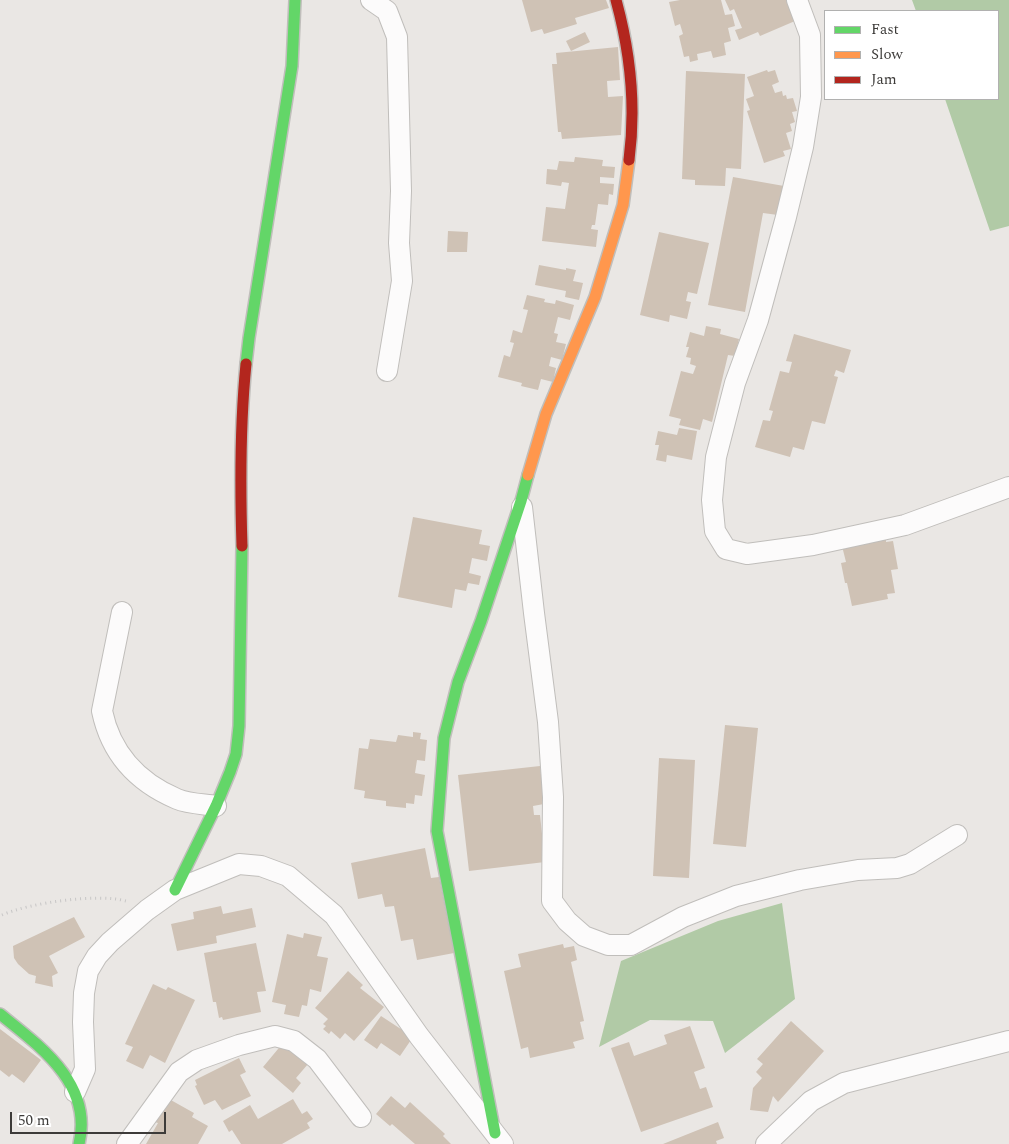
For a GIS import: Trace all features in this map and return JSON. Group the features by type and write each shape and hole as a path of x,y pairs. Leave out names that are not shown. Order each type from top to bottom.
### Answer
{"street":[{"path":"174,890 216,806 236,754 240,726 244,569 241,507 243,398 249,338 292,66 295,0"},
{"path":"371,0 387,11 397,37 401,191 399,243 402,282 387,371"},
{"path":"499,1138 437,831 444,738 458,682 481,622 521,500 546,414 595,297 623,205 633,132 631,93 624,33 616,0"},
{"path":"797,0 810,35 810,105 803,148 786,216 758,320 735,383 716,457 712,500 715,531 726,549 747,554 813,545 905,525 1009,487"},
{"path":"521,500 532,604 548,722 553,797 552,901 567,921 584,936 608,945 631,944 683,917 736,896 800,880 858,870 897,868 910,864 956,835"},
{"path":"122,612 102,711 105,726 113,746 122,760 151,785 179,800 216,806"},
{"path":"75,1092 85,1069 84,993 88,971 97,956 110,942 147,910 174,890 239,864 262,866 288,876 334,915 419,1036 499,1138"},
{"path":"0,1014 51,1058 75,1092 82,1117 82,1142"},
{"path":"127,1144 179,1072 197,1060 239,1045 275,1036 294,1041 317,1059 362,1117"},
{"path":"766,1144 811,1101 844,1083 1009,1041"}],"path":[{"path":"2,915 14,910 65,900 90,898 123,900 147,910"}],"green space":[{"path":"912,0 1009,0 1009,226 990,231 945,100 999,100 999,10 916,10"},
{"path":"782,903 795,999 725,1053 713,1021 650,1020 599,1047 621,961 718,921"}],"building":[{"path":"522,0 606,0 609,8 575,18 577,24 544,34 542,29 531,32"},
{"path":"680,0 721,0 725,15 732,14 735,26 728,28 731,41 724,43 726,55 713,58 711,51 697,54 698,60 690,62 689,56 684,57 679,36 683,34 680,24 675,26 669,2"},
{"path":"725,0 786,0 795,21 760,36 758,32 739,40 735,30 742,28 734,9 730,11"},
{"path":"585,32 590,42 571,51 566,41"},
{"path":"618,47 620,80 607,81 608,97 623,96 621,135 562,139 561,132 558,132 552,64 557,64 556,53"},
{"path":"767,70 768,72 775,70 779,82 772,85 775,93 782,91 783,96 786,95 787,99 793,98 797,111 792,112 795,122 790,124 792,131 786,133 791,149 783,151 785,156 764,163 747,111 750,110 746,99 754,96 747,77"},
{"path":"686,71 745,74 741,169 726,168 725,186 695,185 695,180 682,179"},
{"path":"575,157 603,160 602,166 615,167 614,178 600,177 600,183 614,184 613,195 609,194 608,205 598,204 595,225 592,225 591,229 598,230 596,247 542,241 546,207 565,209 569,183 562,182 561,186 546,184 547,169 557,170 559,161 574,162"},
{"path":"733,177 784,186 778,215 763,213 745,312 708,305"},
{"path":"448,231 468,232 467,252 447,252"},
{"path":"659,232 709,243 697,294 688,292 686,301 691,302 687,319 670,315 669,322 640,315"},
{"path":"539,265 576,270 573,281 583,283 579,300 565,297 566,291 535,285"},
{"path":"527,295 545,299 544,302 555,304 556,300 574,305 570,320 558,317 554,333 558,334 556,342 566,344 562,360 551,357 549,366 556,368 553,382 541,379 538,390 521,386 522,383 498,377 504,355 510,357 514,343 510,342 513,330 522,333 528,310 523,309"},
{"path":"706,326 721,329 720,334 739,339 735,356 728,355 712,422 703,419 700,430 679,425 681,419 669,416 681,371 693,374 696,366 690,364 691,358 686,357 689,347 686,347 690,332 704,336"},
{"path":"794,334 851,350 844,373 836,370 834,376 838,377 825,424 812,421 804,450 793,447 790,457 755,447 763,420 770,421 773,411 769,410 780,371 789,373 792,362 786,361"},
{"path":"679,428 697,431 692,460 667,455 666,462 656,460 659,445 655,445 658,431 677,435"},
{"path":"413,517 482,530 479,544 490,546 487,561 472,558 469,573 481,576 479,585 468,583 466,591 455,589 452,608 398,597"},
{"path":"886,538 886,542 893,541 898,569 891,570 895,593 887,594 888,599 852,606 841,563 846,562 842,546"},
{"path":"725,725 758,728 746,847 713,844"},
{"path":"413,732 421,733 420,739 427,740 425,761 417,760 415,773 425,775 422,796 415,795 414,804 406,803 406,808 386,806 386,801 364,798 365,791 354,789 359,748 368,749 370,739 396,742 398,735 413,737"},
{"path":"659,758 695,760 689,878 653,876"},
{"path":"540,766 544,804 533,806 534,815 540,815 545,862 469,871 458,775"},
{"path":"425,848 431,878 439,877 454,953 417,960 413,939 401,941 394,906 385,907 382,894 358,899 351,863"},
{"path":"221,906 223,914 252,908 256,927 216,936 217,943 177,951 171,924 194,919 193,912"},
{"path":"74,917 85,937 49,956 58,973 52,976 53,987 35,983 36,976 29,974 14,958 13,946"},
{"path":"304,933 322,937 317,956 328,958 321,992 310,989 307,1006 302,1005 299,1017 284,1014 286,1005 272,1002 287,934 303,938"},
{"path":"256,943 266,991 257,992 261,1012 223,1020 222,1017 219,1018 216,1002 213,1002 204,953"},
{"path":"563,944 564,948 574,946 577,960 571,962 584,1021 580,1022 584,1039 573,1042 575,1048 530,1058 528,1047 521,1049 504,971 521,967 518,954"},
{"path":"348,971 363,985 360,988 384,1007 354,1041 345,1033 340,1039 331,1031 329,1034 323,1029 326,1026 323,1024 328,1019 315,1008"},
{"path":"153,984 166,990 168,987 195,1000 165,1063 150,1055 143,1069 126,1061 133,1047 125,1044"},
{"path":"381,1016 413,1037 400,1056 381,1043 377,1049 364,1040"},
{"path":"791,1021 824,1051 778,1102 773,1096 768,1112 750,1110 753,1088 762,1078 756,1072 763,1064 757,1059"},
{"path":"690,1026 705,1068 694,1072 700,1089 706,1087 713,1107 641,1132 611,1048 629,1042 634,1056 667,1044 664,1035"},
{"path":"0,1029 41,1060 24,1083 12,1074 9,1077 0,1070"},
{"path":"283,1043 308,1064 296,1078 301,1083 293,1093 263,1067"},
{"path":"239,1058 246,1072 240,1075 251,1096 222,1110 215,1100 204,1105 195,1086 197,1085 195,1080"},
{"path":"391,1096 405,1108 410,1102 445,1134 443,1136 451,1144 415,1144 392,1124 390,1126 376,1114"},
{"path":"169,1099 194,1113 192,1117 208,1126 198,1144 146,1144 158,1123 155,1122"},
{"path":"293,1099 302,1114 307,1111 313,1119 307,1123 310,1128 282,1144 241,1144 232,1130 229,1132 223,1121 250,1105 258,1119"},
{"path":"718,1122 724,1138 716,1141 717,1144 663,1144"}],"traffic: fast":[{"path":"246,364 292,66 295,0"},
{"path":"495,1133 437,831 444,738 458,682 481,621 528,475"},
{"path":"175,890 216,806 236,754 239,726 242,546"},
{"path":"0,1014 47,1054 71,1085 78,1103 81,1123 79,1144"}],"traffic: slow":[{"path":"528,475 546,414 595,297 623,205 629,160"}],"traffic: jam":[{"path":"616,0 625,39 632,100 629,160"},
{"path":"242,546 241,455 246,364"}]}
